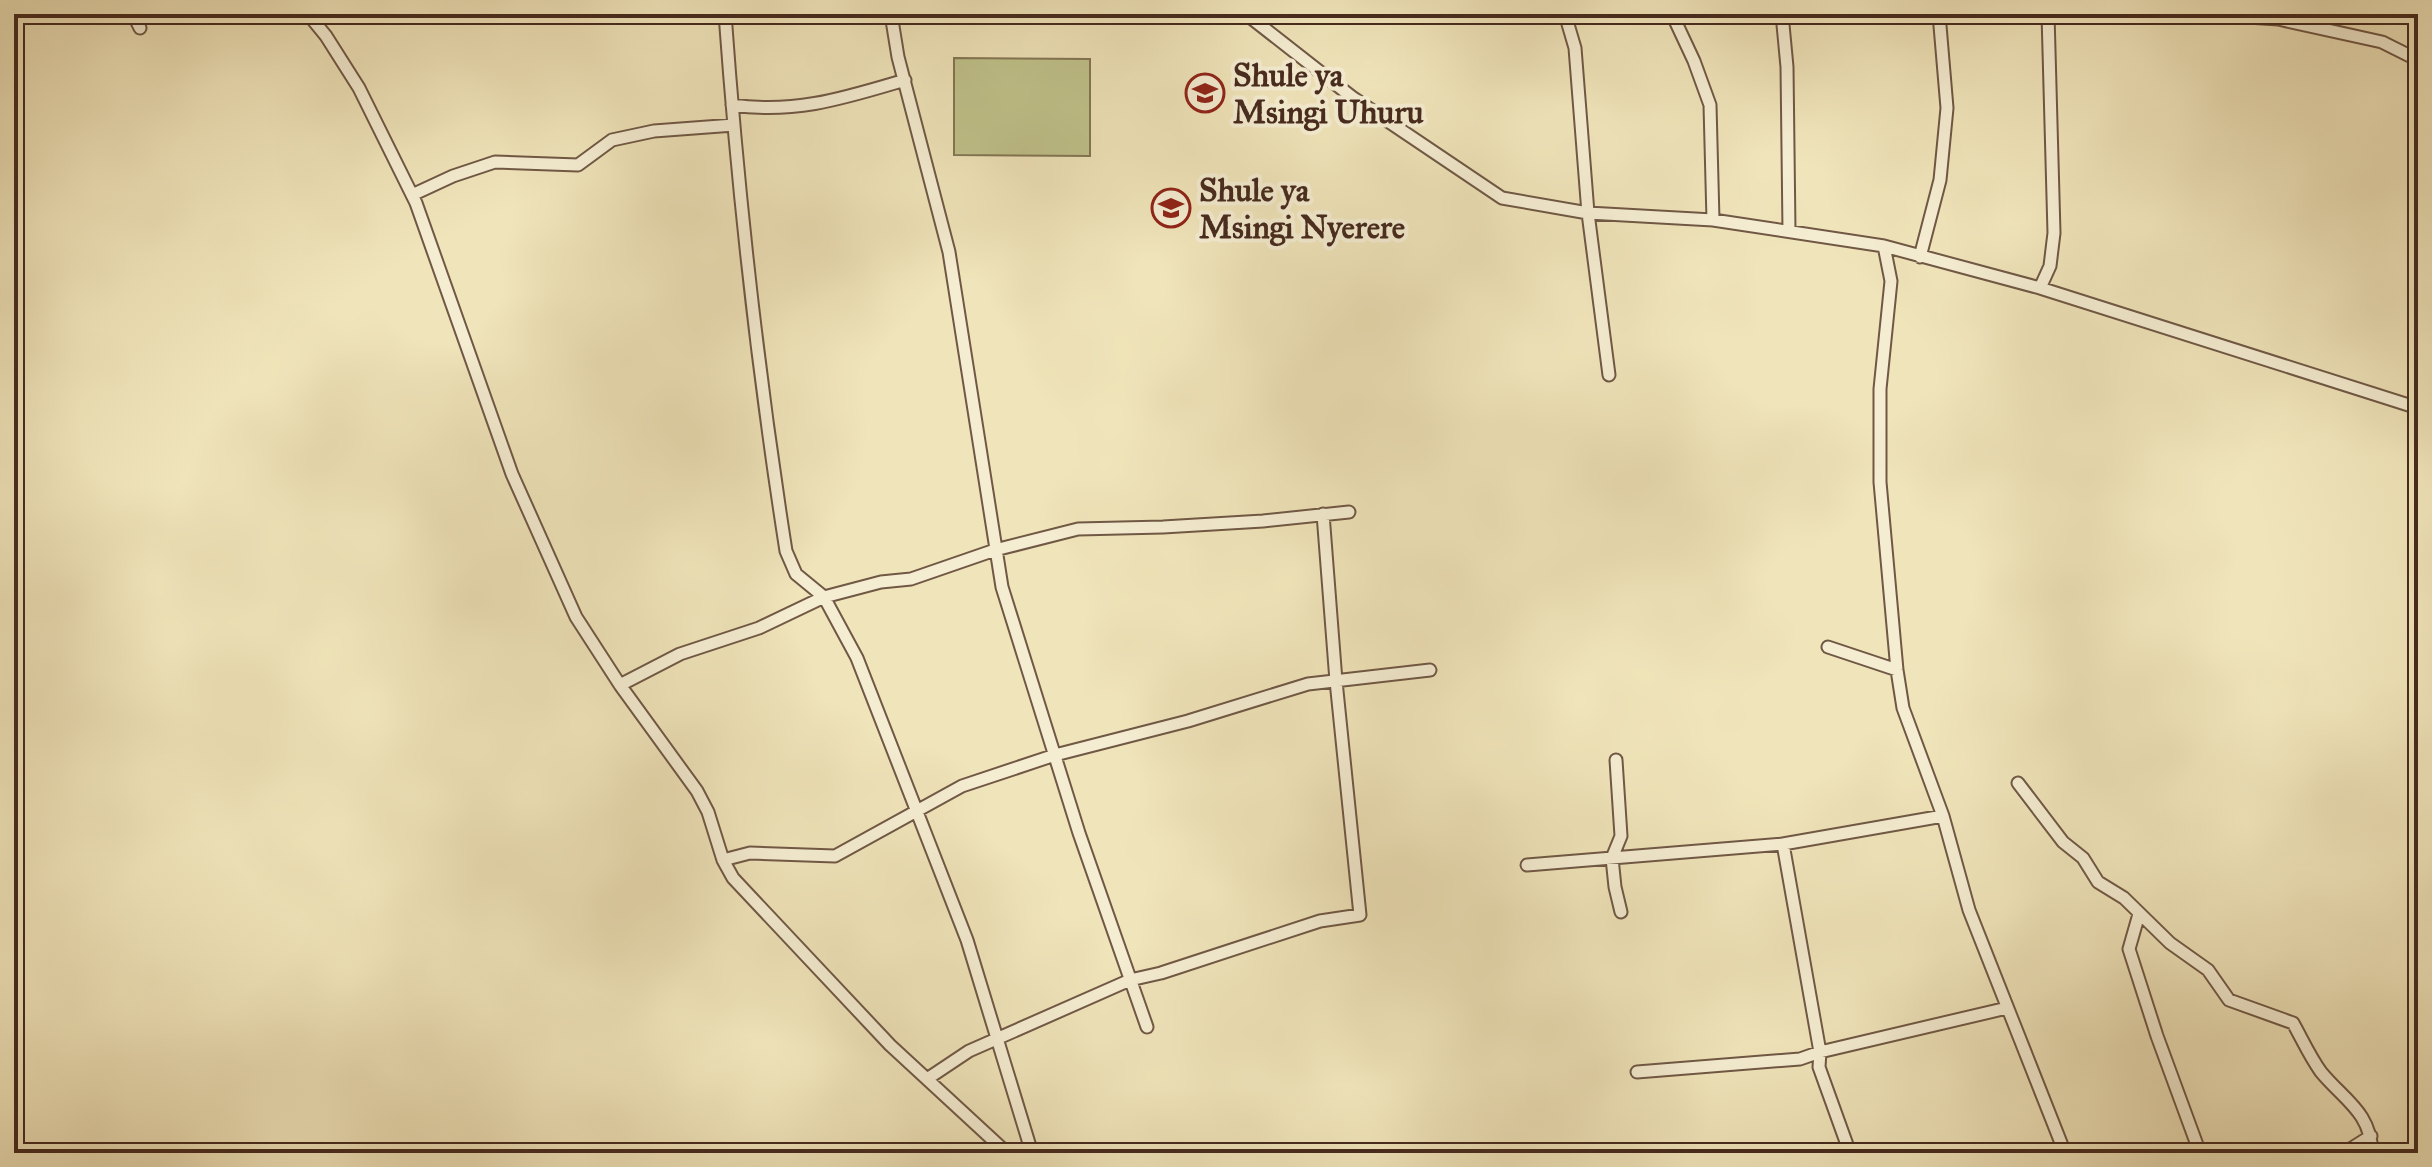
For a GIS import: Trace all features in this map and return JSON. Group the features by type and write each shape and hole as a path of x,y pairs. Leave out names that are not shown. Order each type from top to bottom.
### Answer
{"street":[{"path":"133,14 140,28"},
{"path":"308,14 359,88 412,195 512,474 576,617 620,685 697,791 733,878 890,1045 1007,1153"},
{"path":"725,14 758,357 786,551 796,574 824,597 857,658 967,940 1032,1153"},
{"path":"891,14 949,252 1002,587 1079,833 1147,1027"},
{"path":"1246,14 1352,97 1502,198 1588,213 1713,220 1884,246 2040,288 2416,407 2418,377"},
{"path":"1565,14 1575,48 1588,213 1609,375"},
{"path":"1672,14 1710,105 1713,220"},
{"path":"1782,14 1787,67 1789,231"},
{"path":"1920,257 1940,180 1947,108 1939,14"},
{"path":"2040,288 2050,266 2054,233 2048,14"},
{"path":"2202,14 2278,17 2382,42 2418,60"},
{"path":"732,105 794,108 831,102 905,80"},
{"path":"412,195 453,176 495,162 578,165 612,140 654,131 734,125"},
{"path":"1884,246 1891,281 1880,389 1880,482 1903,708 1943,816 1969,910 2065,1153"},
{"path":"620,685 680,654 759,628 824,597 881,582 911,579 995,550 1078,529 1163,527 1349,512"},
{"path":"927,1079 969,1051 1130,980 1161,973 1320,921 1360,915 1323,514"},
{"path":"1828,647 1897,670"},
{"path":"723,860 750,853 835,856 962,786 1055,755 1188,721 1308,684 1430,670"},
{"path":"1616,760 1621,836 1612,858 1621,912"},
{"path":"2018,783 2063,842 2083,858 2098,882 2124,898 2170,943 2208,970 2229,1000 2293,1023 2320,1071 2356,1107 2371,1136 2372,1153"},
{"path":"1527,865 1783,844 1943,816"},
{"path":"1783,844 1820,1052 1819,1067 1850,1153"},
{"path":"2139,914 2129,949 2200,1153"},
{"path":"1637,1072 1800,1059 2007,1008"},
{"path":"2344,1153 2371,1136"}],"green space":[{"path":"954,58 1090,59 1090,156 954,155"}],"place":[{"name":"Shule ya Msingi Uhuru","path":"1205,93"},
{"name":"Shule ya Msingi Nyerere","path":"1171,208"}]}
